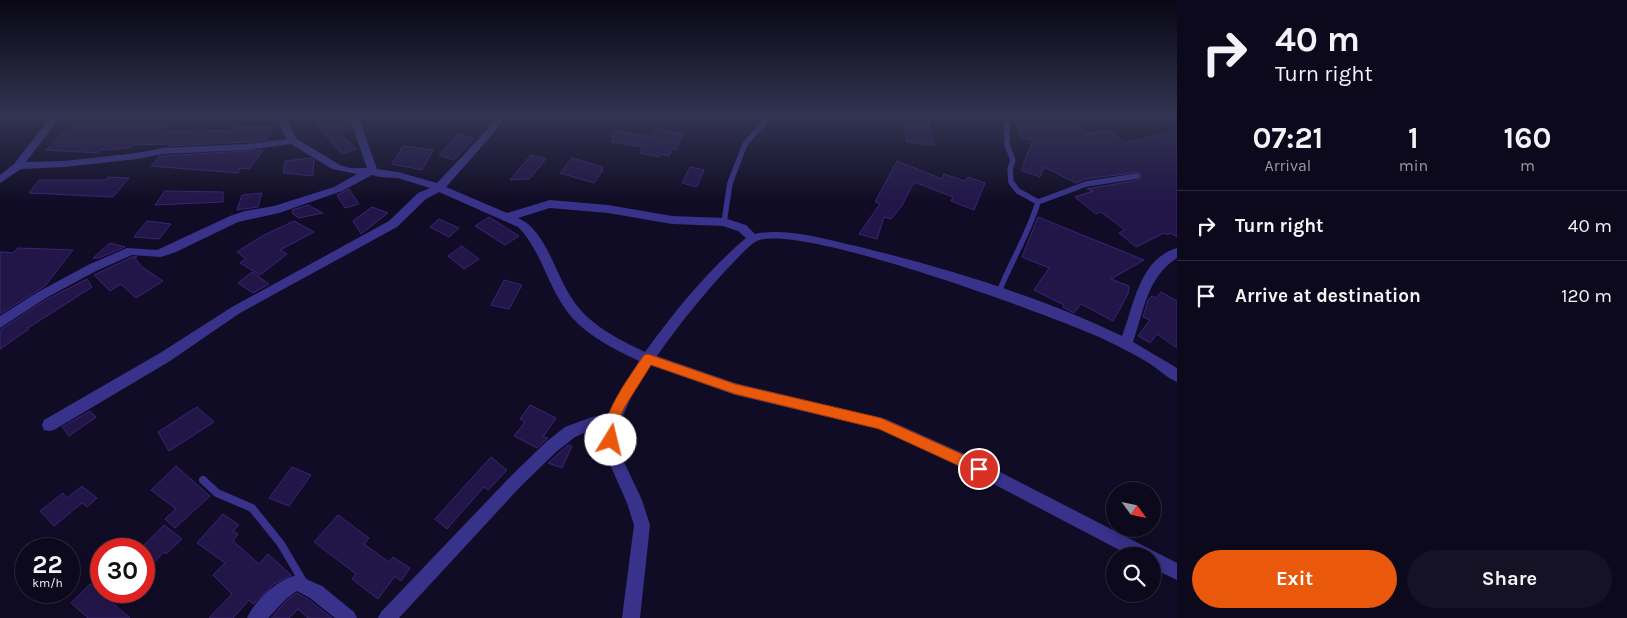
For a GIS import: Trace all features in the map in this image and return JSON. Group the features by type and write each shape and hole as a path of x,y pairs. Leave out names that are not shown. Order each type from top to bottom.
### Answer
{"street":[{"path":"0,180 18,166 34,145"},
{"path":"18,166 64,164 137,156 163,150 264,145"},
{"path":"299,145 336,167 350,171 373,171 380,174 412,178 522,224 532,234 567,302 579,316 615,343 648,359 735,389 881,424 964,461 1130,547"},
{"path":"364,145 373,171"},
{"path":"49,425 165,357 236,310 393,224 422,196 439,188 478,145"},
{"path":"0,324 42,295 92,268 131,251 158,254 234,219 274,210 338,189 373,171"},
{"path":"508,217 550,204 608,209 672,220 724,222 742,228 753,238"},
{"path":"631,618 644,532 632,494 622,476 611,440 613,420 619,405 648,359 686,306 753,238 779,236 815,240 893,259 999,292 1076,322 1125,344 1177,376"},
{"path":"1125,344 1137,312 1144,285 1160,263 1177,252"},
{"path":"387,618 551,447 570,432 592,423 613,420"},
{"path":"1161,564 1177,572"},
{"path":"256,618 285,589 295,582 305,584 348,618"}],"lane":[{"path":"724,222 730,183 745,145"},
{"path":"1007,145 1013,160 1009,169 1009,181 1014,189 1038,202"},
{"path":"999,292 1011,261 1032,222 1038,202 1054,194 1098,181 1137,176"},
{"path":"203,480 217,493 252,508 281,544 305,584"}],"building":[{"path":"51,145 138,145 132,145 130,148 100,150 98,153 46,150"},
{"path":"334,145 352,145 356,149 342,154"},
{"path":"448,145 468,145 454,160 439,155"},
{"path":"630,145 678,145 676,150 672,149 669,156 660,154 659,157 640,153 643,147"},
{"path":"1031,145 1177,145 1177,237 1171,233 1167,235 1164,233 1136,247 1119,233 1125,230 1101,212 1096,214 1075,197 1093,191 1087,189 1138,180 1141,177 1139,172 1085,179 1076,183 1044,167 1040,177 1021,170"},
{"path":"403,146 433,150 422,170 392,164"},
{"path":"263,150 249,169 240,168 238,173 151,166 159,157 163,156"},
{"path":"531,155 546,159 529,179 510,180"},
{"path":"311,158 314,160 313,176 283,173 285,161"},
{"path":"572,158 603,167 594,183 560,173"},
{"path":"897,161 942,179 944,174 965,181 968,177 985,183 974,210 951,201 953,197 914,182 901,207 891,219 884,217 877,239 859,234 880,204 875,202"},
{"path":"690,167 704,170 697,187 682,183"},
{"path":"108,177 129,178 113,197 29,193 39,180 105,180"},
{"path":"349,189 359,204 345,208 337,195"},
{"path":"165,191 223,192 223,202 155,205"},
{"path":"262,193 258,207 237,210 242,195"},
{"path":"308,205 323,213 299,218 293,214 292,210"},
{"path":"372,207 388,213 361,234 353,221"},
{"path":"489,217 519,236 505,245 475,226"},
{"path":"1038,217 1144,260 1111,279 1129,286 1128,294 1113,321 1081,304 1074,313 1063,307 1064,305 1034,290 1049,268 1022,257"},
{"path":"439,219 459,228 449,237 430,227"},
{"path":"147,221 171,224 159,239 134,237"},
{"path":"294,221 314,232 280,250 287,254 260,275 240,263 246,259 237,252 262,236"},
{"path":"110,243 125,247 99,258 93,258"},
{"path":"462,246 479,259 464,269 448,256"},
{"path":"18,248 73,250 45,286 0,314 0,252 13,253"},
{"path":"132,257 142,267 163,281 136,298 121,284 110,291 94,275"},
{"path":"252,272 269,284 253,293 238,283"},
{"path":"87,279 92,287 28,328 0,349 0,330 44,301"},
{"path":"504,280 522,285 509,309 491,305"},
{"path":"1161,292 1177,301 1177,348 1157,334 1150,343 1138,336 1150,320 1143,317 1148,300 1152,296 1156,298"},
{"path":"530,405 556,418 543,437 548,438 537,448 514,436 525,422 520,419"},
{"path":"197,407 214,422 169,451 158,432"},
{"path":"90,411 96,417 69,436 62,427"},
{"path":"568,445 572,446 562,468 548,463"},
{"path":"491,457 507,470 488,490 484,487 447,529 435,519"},
{"path":"176,466 210,496 175,528 165,519 176,509 151,490"},
{"path":"292,467 311,475 289,506 269,498"},
{"path":"82,486 97,498 87,507 82,503 54,526 40,511 63,493 67,498"},
{"path":"223,514 239,525 233,531 238,534 233,541 259,564 268,554 291,575 274,584 253,604 249,600 233,618 209,618 232,594 213,575 225,563 197,543"},
{"path":"338,515 369,538 364,544 389,562 393,557 410,568 401,581 395,576 378,599 352,579 356,574 314,542"},
{"path":"164,525 182,539 166,554 164,552 155,561 155,538 151,538"},
{"path":"90,584 90,603 112,603 130,618 88,618 71,603 80,603 80,594"},
{"path":"297,593 332,618 308,618 298,609 289,618 271,618 288,599"}],"route":[{"path":"611,440 613,420 619,405 648,359 735,389 881,424 979,469"}]}
